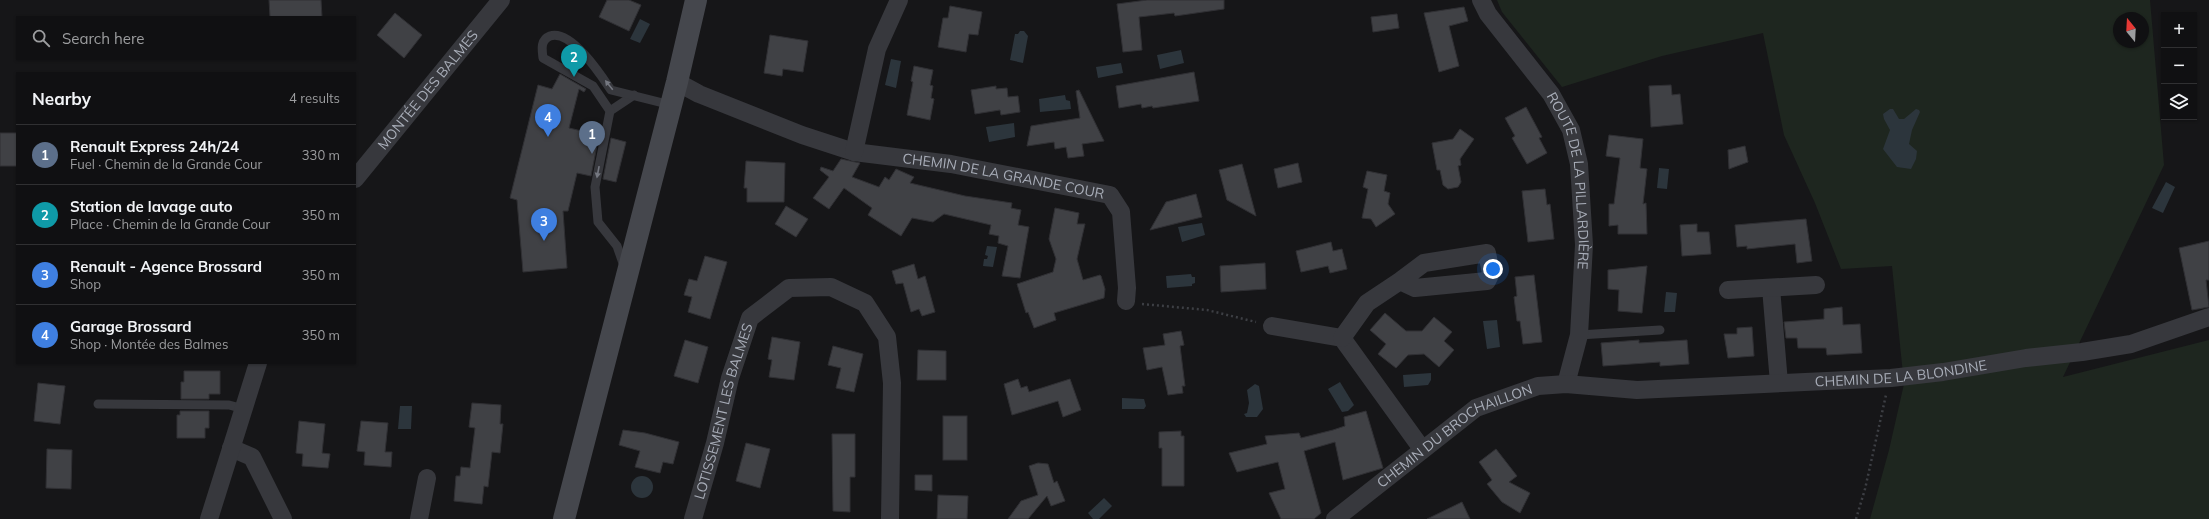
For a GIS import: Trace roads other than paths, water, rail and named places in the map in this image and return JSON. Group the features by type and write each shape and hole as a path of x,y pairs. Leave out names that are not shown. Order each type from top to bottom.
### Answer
{"main road":[{"path":"564,519 678,82 696,0"}],"street":[{"name":"MONTÉE DES BALMES","path":"356,178 501,0"},
{"path":"854,152 877,49 898,0"},
{"name":"ROUTE DE LA PILLARDIÈRE","path":"1481,0 1488,14 1550,94 1571,130 1579,164 1584,245 1579,335 1566,384"},
{"name":"CHEMIN DE LA GRANDE COUR","path":"678,82 699,94 802,135 854,152 951,164 1110,195 1121,212 1127,288 1126,301"},
{"path":"1342,338 1367,303 1400,281"},
{"path":"1728,290 1816,285"},
{"name":"LOTISSEMENT LES BALMES","path":"693,519 715,443 730,378 750,318 789,288 832,287 865,303 887,337 892,383 890,519"},
{"path":"1771,288 1779,382"},
{"name":"CHEMIN DE LA BLONDINE","path":"1586,386 1637,390 1779,382 1891,378 1943,372 2026,358 2082,352 2131,344 2209,317"},
{"path":"1272,326 1342,338 1422,449"},
{"path":"209,519 258,364"},
{"name":"CHEMIN DU BROCHAILLON","path":"1335,519 1476,408 1538,386 1566,384 1586,386"},
{"path":"231,448 252,457 283,519"},
{"path":"419,519 427,478"}],"lane":[{"path":"610,111 593,86 543,58 542,46 546,38 553,35 559,36 573,43 598,69 612,90 671,105"},
{"path":"628,274 617,246 598,222 595,187 610,111 634,95"},
{"path":"1579,335 1660,330"},
{"path":"98,404 229,405 244,409"}],"place":[{"name":"Station de lavage auto","path":"574,77"},
{"name":"Garage Brossard","path":"548,137"},
{"name":"Renault Express 24h/24","path":"592,154"},
{"name":"Renault - Agence Brossard","path":"544,241"}]}
